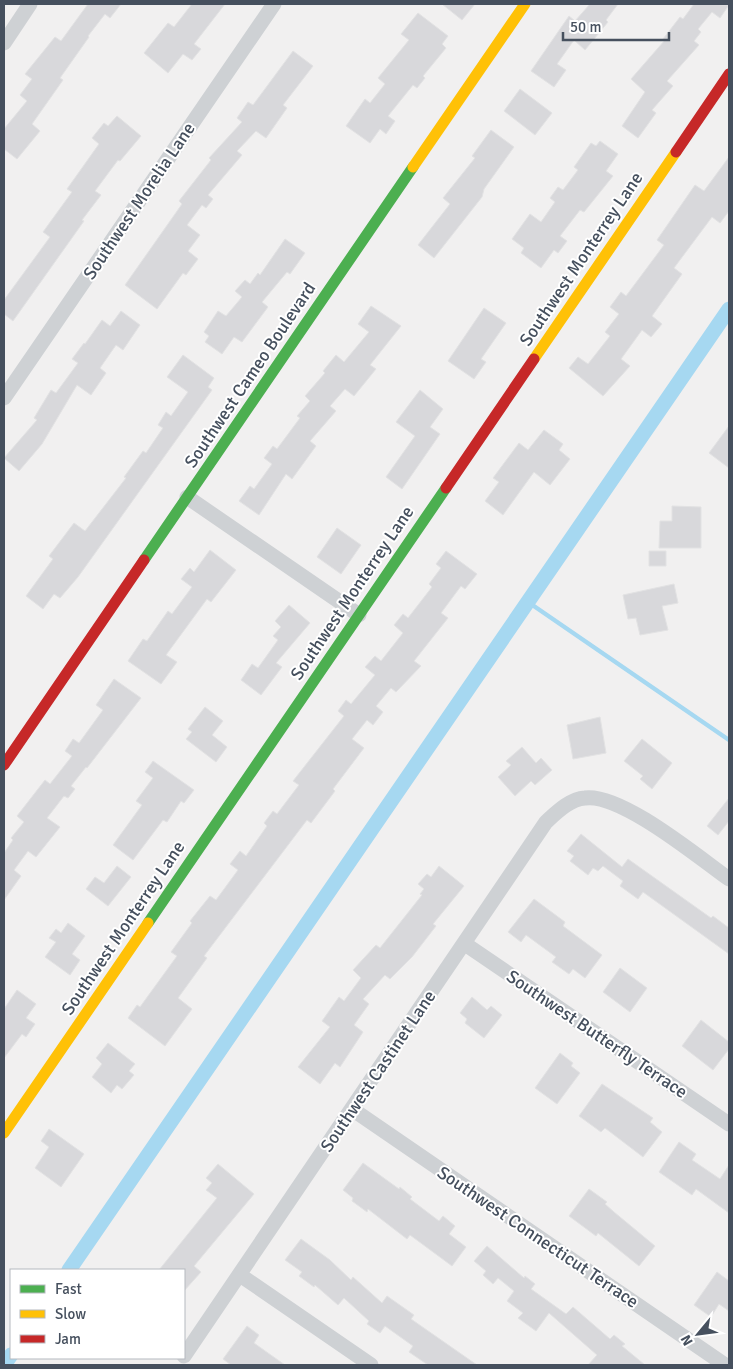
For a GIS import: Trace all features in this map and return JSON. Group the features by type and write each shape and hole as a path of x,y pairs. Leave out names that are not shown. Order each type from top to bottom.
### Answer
{"street":[{"path":"4,43 30,4"},
{"name":"Southwest Morelia Lane","path":"4,398 274,4"},
{"name":"Southwest Cameo Boulevard","path":"4,765 525,4"},
{"name":"Southwest Monterrey Lane","path":"4,1133 729,74"},
{"path":"187,497 359,615"},
{"name":"Southwest Castinet Lane","path":"185,1354 546,822 562,807 583,798 603,798 630,810 729,879"},
{"name":"Southwest Butterfly Terrace","path":"465,944 729,1124"},
{"name":"Southwest Connecticut Terrace","path":"352,1109 725,1365"},
{"path":"240,1275 371,1365"}],"building":[{"path":"88,4 121,4 110,18 105,14 88,36 60,78 63,80 32,124 40,131 17,159 4,149 4,129 27,101 20,95 32,79 25,74 55,37 61,41"},
{"path":"192,4 225,4 194,44 201,49 192,60 183,54 168,73 144,53 168,23 174,27"},
{"path":"442,4 475,4 462,20"},
{"path":"590,4 618,4 606,20 608,22 585,50 574,40 557,64 566,70 554,87 531,71 569,16 575,21"},
{"path":"694,4 729,5 720,18 712,12 698,29 701,32 694,41 699,45 667,81 673,86 652,110 656,113 638,138 622,126 645,92 631,79 665,40 663,39 680,17 683,19"},
{"path":"418,13 448,36 442,44 446,48 423,76 425,78 417,88 413,85 388,116 395,121 386,134 380,129 370,143 346,126 365,99 370,103 385,84 378,78 409,40 401,34"},
{"path":"293,51 313,66 283,105 287,108 266,138 256,131 237,151 242,155 208,195 213,199 206,208 202,205 187,225 200,235 188,251 198,259 186,275 183,273 157,309 125,285 182,204 179,201 211,160 209,158 242,122 237,118 248,102 253,105"},
{"path":"520,89 552,113 535,135 504,111"},
{"path":"117,116 141,136 120,161 118,160 95,191 101,195 13,321 4,314 4,300 50,237 43,232 72,192 67,189 99,144 92,138 104,123 108,126"},
{"path":"491,130 514,147 484,189 482,197 434,258 418,245 450,204 443,198 475,158 472,156"},
{"path":"600,141 618,154 606,171 613,176 584,212 580,210 560,236 567,241 558,253 554,250 541,268 521,253 524,248 512,239 530,214 541,222 555,202 550,198 558,187 563,190 578,170 574,167 591,143 596,146"},
{"path":"729,157 729,211 720,223 712,217 674,268 682,274 652,316 662,324 651,337 642,330 621,359 630,366 603,396 569,368 578,357 588,364 610,336 605,332 619,314 610,307 621,292 626,296 664,245 657,240 695,185 704,191"},
{"path":"285,239 305,253 290,274 287,272 262,302 268,307 242,342 234,337 222,354 205,342 209,336 204,332 218,311 226,316 242,297 235,291 245,280 250,284 258,273 260,275"},
{"path":"371,306 401,326 370,365 376,369 354,396 345,389 330,406 336,411 310,441 316,446 292,479 286,474 259,515 239,501 250,486 254,489 272,464 264,458 273,446 277,449 300,418 297,416 310,401 305,396 325,373 323,371 336,355 344,362 369,332 358,324"},
{"path":"484,308 506,323 481,359 486,362 474,379 448,361"},
{"path":"121,311 140,325 123,350 116,345 100,368 106,373 91,395 77,385 42,444 19,471 4,458 37,420 34,418 51,390 56,393 78,363 72,359 102,320 110,326"},
{"path":"183,355 214,378 208,387 212,390 78,577 60,598 54,594 43,609 26,596 53,559 49,556 74,523 85,531 126,478 124,477 143,451 146,453 163,428 158,425 166,412 171,416 188,392 167,377"},
{"path":"420,390 443,409 430,427 440,434 402,489 386,477 415,436 396,422"},
{"path":"729,426 729,468 709,453"},
{"path":"544,430 563,444 559,450 570,459 550,485 534,472 503,515 485,501 499,482 493,478 519,443 528,450"},
{"path":"672,506 701,507 701,548 659,548 660,521 672,521"},
{"path":"337,528 361,545 341,574 317,557"},
{"path":"210,550 236,570 211,602 207,599 166,655 177,662 161,684 128,661 143,639 147,641 168,611 172,614 192,587 181,579 190,568 194,572"},
{"path":"446,551 477,574 465,589 461,586 441,613 448,618 414,661 421,666 396,692 391,688 376,706 383,712 373,725 367,720 352,739 364,748 333,789 335,791 311,823 307,820 204,956 207,958 178,998 192,1009 165,1046 128,1018 137,1005 140,1007 177,956 171,952 192,923 190,921 210,896 216,900 238,870 230,864 240,851 246,856 267,826 264,823 273,811 277,814 299,785 293,781 344,716 338,711 346,700 351,704 375,675 365,667 375,656 381,661 403,633 394,625 403,614 408,618 432,587 429,584 441,568 436,564"},
{"path":"649,551 666,551 666,566 649,566"},
{"path":"674,584 678,603 662,606 668,630 640,635 636,618 628,619 623,595"},
{"path":"289,605 310,623 276,663 282,667 261,695 241,680 252,664 258,668 278,640 273,636 281,627 275,621"},
{"path":"114,679 141,698 71,786 75,789 68,798 64,796 47,818 60,827 36,857 28,851 14,870 21,876 4,900 4,853 13,840 11,838 24,822 17,816 45,780 50,784 72,756 65,751 73,739 79,743 103,710 96,705"},
{"path":"205,707 223,721 212,735 227,747 216,762 186,739 192,732 188,729"},
{"path":"600,717 606,753 573,759 567,725"},
{"path":"642,739 672,763 652,789 640,779 643,776 624,761"},
{"path":"522,747 536,763 541,758 552,770 535,785 531,781 515,796 498,777 511,765 506,761"},
{"path":"153,761 194,790 184,803 181,801 167,822 163,820 133,860 113,845 142,805 136,801 153,778 145,772"},
{"path":"729,798 729,821 718,835 707,826"},
{"path":"581,834 622,867 628,859 711,918 713,916 729,928 729,954 643,892 638,899 620,886 623,881 603,866 598,871 593,868 588,875 570,861 574,856 567,851"},
{"path":"117,866 131,877 108,906 86,889 95,877 104,883"},
{"path":"439,866 464,886 433,924 436,926 412,957 390,979 385,975 363,999 369,1004 354,1025 363,1032 340,1067 335,1063 320,1084 298,1067 330,1027 322,1021 339,997 344,1001 361,978 353,970 376,945 380,948 422,895 420,894 424,889 418,884 427,874 431,877"},
{"path":"534,899 565,922 563,926 602,955 585,978 573,969 569,974 552,962 556,957 526,935 521,942 508,932"},
{"path":"68,923 85,936 72,954 80,960 70,975 45,957 56,942 49,938 56,929 61,933"},
{"path":"620,968 647,988 630,1012 603,992"},
{"path":"17,990 36,1004 26,1018 35,1024 26,1037 22,1034 4,1058 4,1009"},
{"path":"472,997 487,1010 491,1006 502,1015 484,1038 465,1023 467,1019 460,1013"},
{"path":"701,1020 729,1042 729,1049 713,1070 682,1046"},
{"path":"108,1043 135,1064 129,1071 134,1075 122,1089 117,1085 111,1093 92,1077 102,1064 96,1058"},
{"path":"560,1053 573,1063 571,1066 580,1073 557,1104 535,1088"},
{"path":"602,1084 653,1118 650,1122 662,1132 643,1157 605,1128 601,1132 579,1116"},
{"path":"49,1129 84,1154 61,1187 35,1168 49,1147 41,1141"},
{"path":"679,1142 696,1154 692,1160 720,1179 729,1165 729,1213 696,1189 692,1195 659,1172"},
{"path":"363,1163 399,1189 400,1187 412,1197 410,1199 439,1221 443,1216 455,1226 449,1234 466,1247 452,1266 410,1235 407,1239 368,1209 367,1212 352,1201 353,1198 343,1190"},
{"path":"218,1164 254,1194 194,1266 201,1272 185,1290 185,1269 160,1269 217,1198 206,1190 212,1183 206,1178"},
{"path":"589,1189 607,1202 605,1204 655,1246 639,1266 598,1233 596,1236 569,1216"},
{"path":"301,1239 330,1260 351,1280 353,1277 382,1303 387,1296 414,1315 411,1319 477,1365 428,1365 409,1352 413,1346 385,1326 380,1333 367,1324 369,1321 344,1298 338,1305 315,1285 314,1287 299,1276 302,1272 285,1260"},
{"path":"487,1246 524,1278 525,1276 535,1284 531,1289 566,1314 573,1307 610,1339 614,1335 625,1344 622,1346 645,1365 588,1365 597,1355 549,1313 536,1331 518,1318 523,1313 507,1301 514,1291 498,1278 493,1284 483,1275 486,1271 474,1261"},
{"path":"717,1272 729,1281 729,1311 719,1304 711,1317 694,1305"},
{"path":"247,1326 259,1335 254,1343 285,1365 231,1365 223,1359"}],"waterway":[{"path":"70,1269 729,309"},
{"path":"528,602 729,740"},
{"path":"4,1365 10,1356"}],"traffic: fast":[{"path":"144,560 413,167"},
{"path":"148,923 446,488"}],"traffic: slow":[{"path":"413,167 525,4"},
{"path":"534,359 676,152"},
{"path":"4,1133 148,923"}],"traffic: jam":[{"path":"676,152 729,74"},
{"path":"446,488 534,359"},
{"path":"4,765 144,560"}]}
